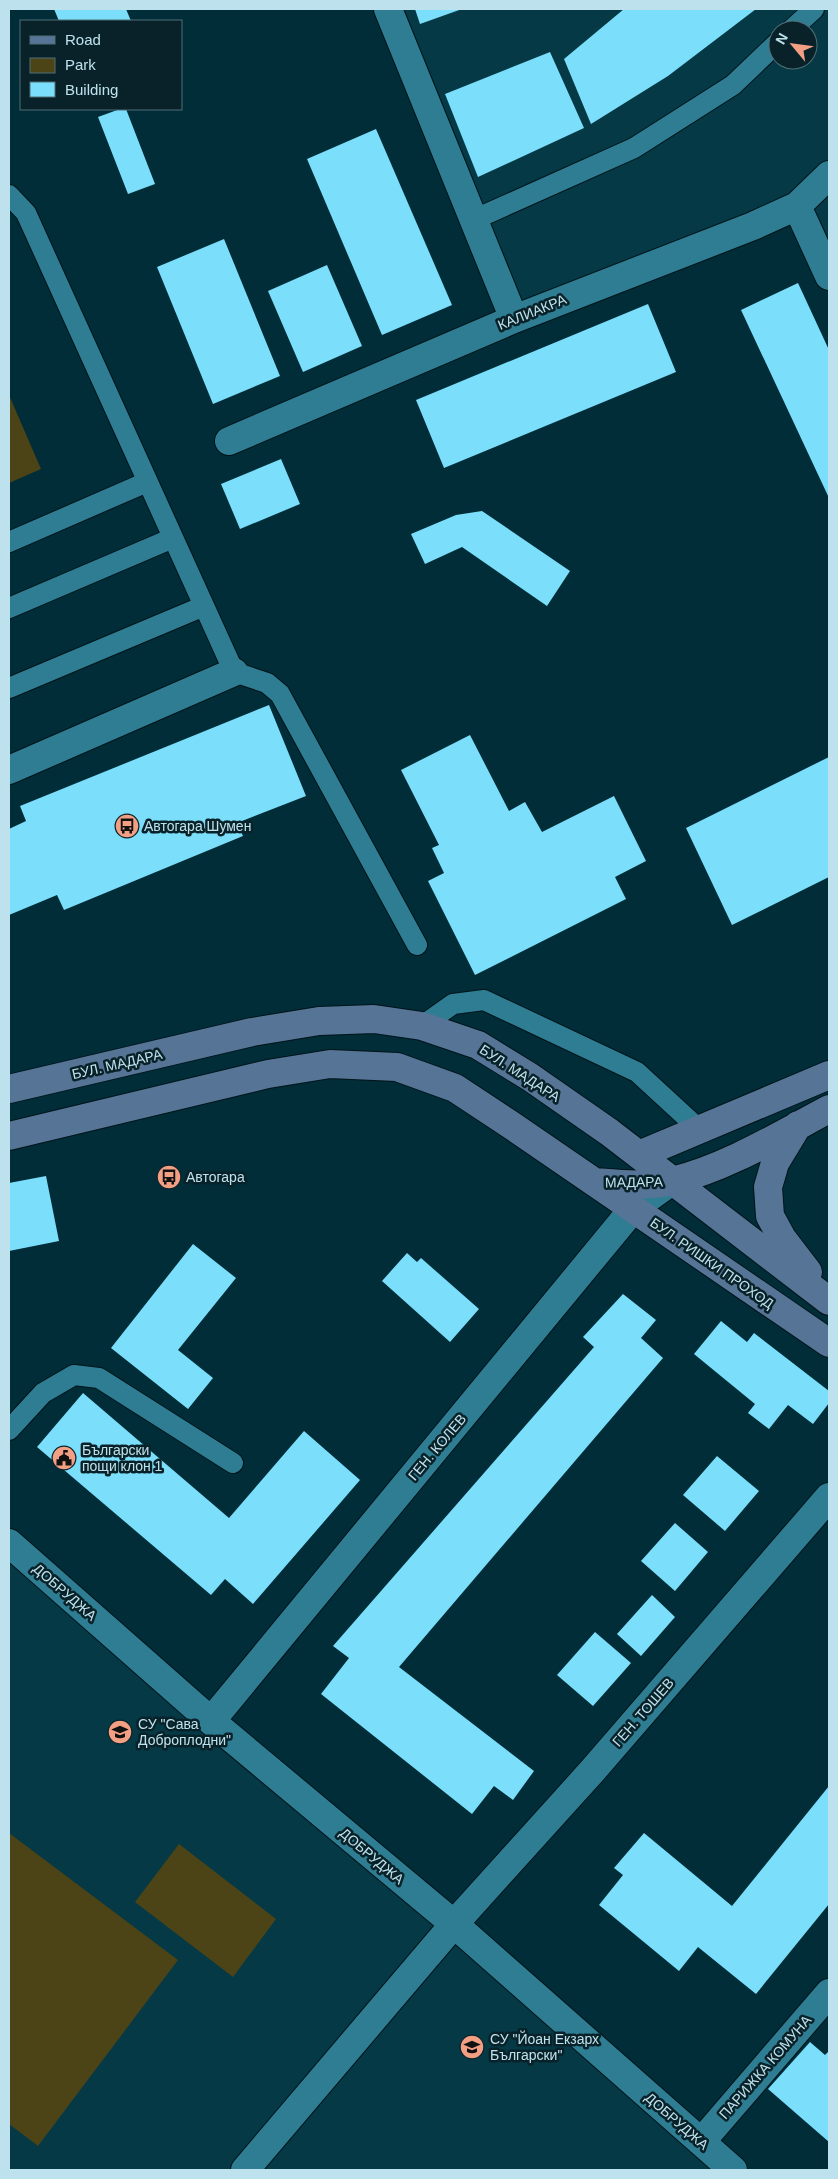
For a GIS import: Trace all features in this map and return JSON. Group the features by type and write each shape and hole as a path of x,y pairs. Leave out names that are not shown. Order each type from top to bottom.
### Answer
{"main road":[{"name":"БУЛ. МАДАРА","path":"9,1089 252,1032 319,1022 374,1019 422,1026 478,1045 530,1077 639,1155"},
{"name":"МАДАРА","path":"9,1136 268,1074 330,1064 397,1067 455,1088 595,1182 632,1196 672,1181"},
{"path":"639,1155 829,1075"},
{"path":"672,1181 736,1157 829,1109"},
{"path":"798,1125 775,1163 768,1187 770,1216 782,1238 829,1300"},
{"path":"639,1155 829,1300"},
{"path":"632,1196 639,1155"},
{"name":"БУЛ. РИШКИ ПРОХОД","path":"632,1196 829,1343"}],"street":[{"path":"388,9 514,318"},
{"name":"КАЛИАКРА","path":"229,441 514,318 753,226 797,206 829,175"},
{"path":"797,206 829,276"},
{"path":"9,770 234,672"},
{"name":"ГЕН. КОЛЕВ","path":"211,1721 632,1196"},
{"name":"ГЕН. ТОШЕВ","path":"245,2170 454,1924 593,1770 829,1496"},
{"name":"ДОБРУДЖА","path":"9,1543 211,1721 454,1924 733,2170"},
{"name":"ПАРИЖКА КОМУНА","path":"701,2142 829,1993"}],"lane":[{"path":"802,20 814,9"},
{"path":"473,220 634,148 733,84 768,51"},
{"path":"9,195 26,213 234,672 268,683 280,694 417,945"},
{"path":"9,542 147,482"},
{"path":"9,608 173,538"},
{"path":"9,688 204,606"},
{"path":"422,1026 453,1004 484,1000 637,1072 700,1130"},
{"path":"9,1430 42,1393 74,1375 99,1378 233,1463"}],"shaded area":[{"path":"388,9 829,9 829,276 797,206 514,319"},
{"name":"СУ \"Сава Доброплодни\"","path":"9,1539 735,2170 9,2170"}],"green space":[{"path":"9,395 41,469 9,483"},
{"path":"9,1833 178,1960 38,2146 9,2124"},
{"path":"179,1844 276,1919 233,1977 135,1902"}],"building":[{"path":"54,9 126,9 131,20 59,20"},
{"path":"415,9 462,9 420,24"},
{"path":"624,9 756,9 668,76 591,124 564,59"},
{"path":"550,52 584,128 478,177 445,94"},
{"path":"117,110 126,110 155,184 128,194 98,117"},
{"path":"376,129 452,305 382,335 307,159"},
{"path":"224,239 280,376 213,404 157,267"},
{"path":"327,265 362,346 303,372 268,291"},
{"path":"798,283 829,350 829,498 741,310"},
{"path":"648,304 676,372 444,468 416,400"},
{"path":"281,459 300,504 240,529 221,484"},
{"path":"482,511 570,571 547,606 462,547 425,564 411,534 456,515"},
{"name":"Автогара Шумен","path":"269,705 306,796 237,823 243,836 64,910 57,895 9,915 9,829 26,821 20,806"},
{"path":"470,735 509,811 525,802 542,832 614,796 646,861 615,877 626,899 475,975 428,881 444,873 432,848 439,845 401,770"},
{"path":"829,757 829,877 732,925 686,828"},
{"path":"46,1176 59,1241 9,1251 9,1183"},
{"path":"193,1244 236,1278 178,1350 213,1378 188,1409 111,1348"},
{"path":"407,1253 417,1262 421,1258 479,1309 450,1342 382,1281"},
{"path":"623,1294 656,1320 641,1338 663,1358 399,1667 534,1771 513,1800 494,1786 472,1814 321,1694 349,1658 333,1646 594,1347 583,1337"},
{"path":"721,1321 747,1342 754,1333 829,1391 829,1403 813,1424 788,1405 769,1429 748,1413 755,1404 694,1354"},
{"path":"83,1393 229,1518 304,1431 360,1480 253,1604 225,1579 211,1595 37,1447"},
{"path":"717,1456 759,1491 725,1531 683,1495"},
{"path":"675,1523 708,1552 675,1591 641,1561"},
{"path":"652,1595 675,1617 641,1656 617,1634"},
{"path":"595,1632 631,1663 593,1706 557,1675"},
{"path":"829,1786 829,1904 756,1994 698,1947 679,1971 599,1905 623,1875 614,1868 644,1833 732,1906"},
{"path":"810,2042 825,2055 829,2051 829,2142 768,2089"}],"place":[{"name":"Автогара Шумен","path":"127,826"},
{"name":"Автогара","path":"169,1177"},
{"name":"Български пощи клон 1","path":"64,1458"},
{"name":"СУ \"Сава Доброплодни\"","path":"120,1732"},
{"name":"СУ \"Йоан Екзарх Български\"","path":"472,2047"}]}
